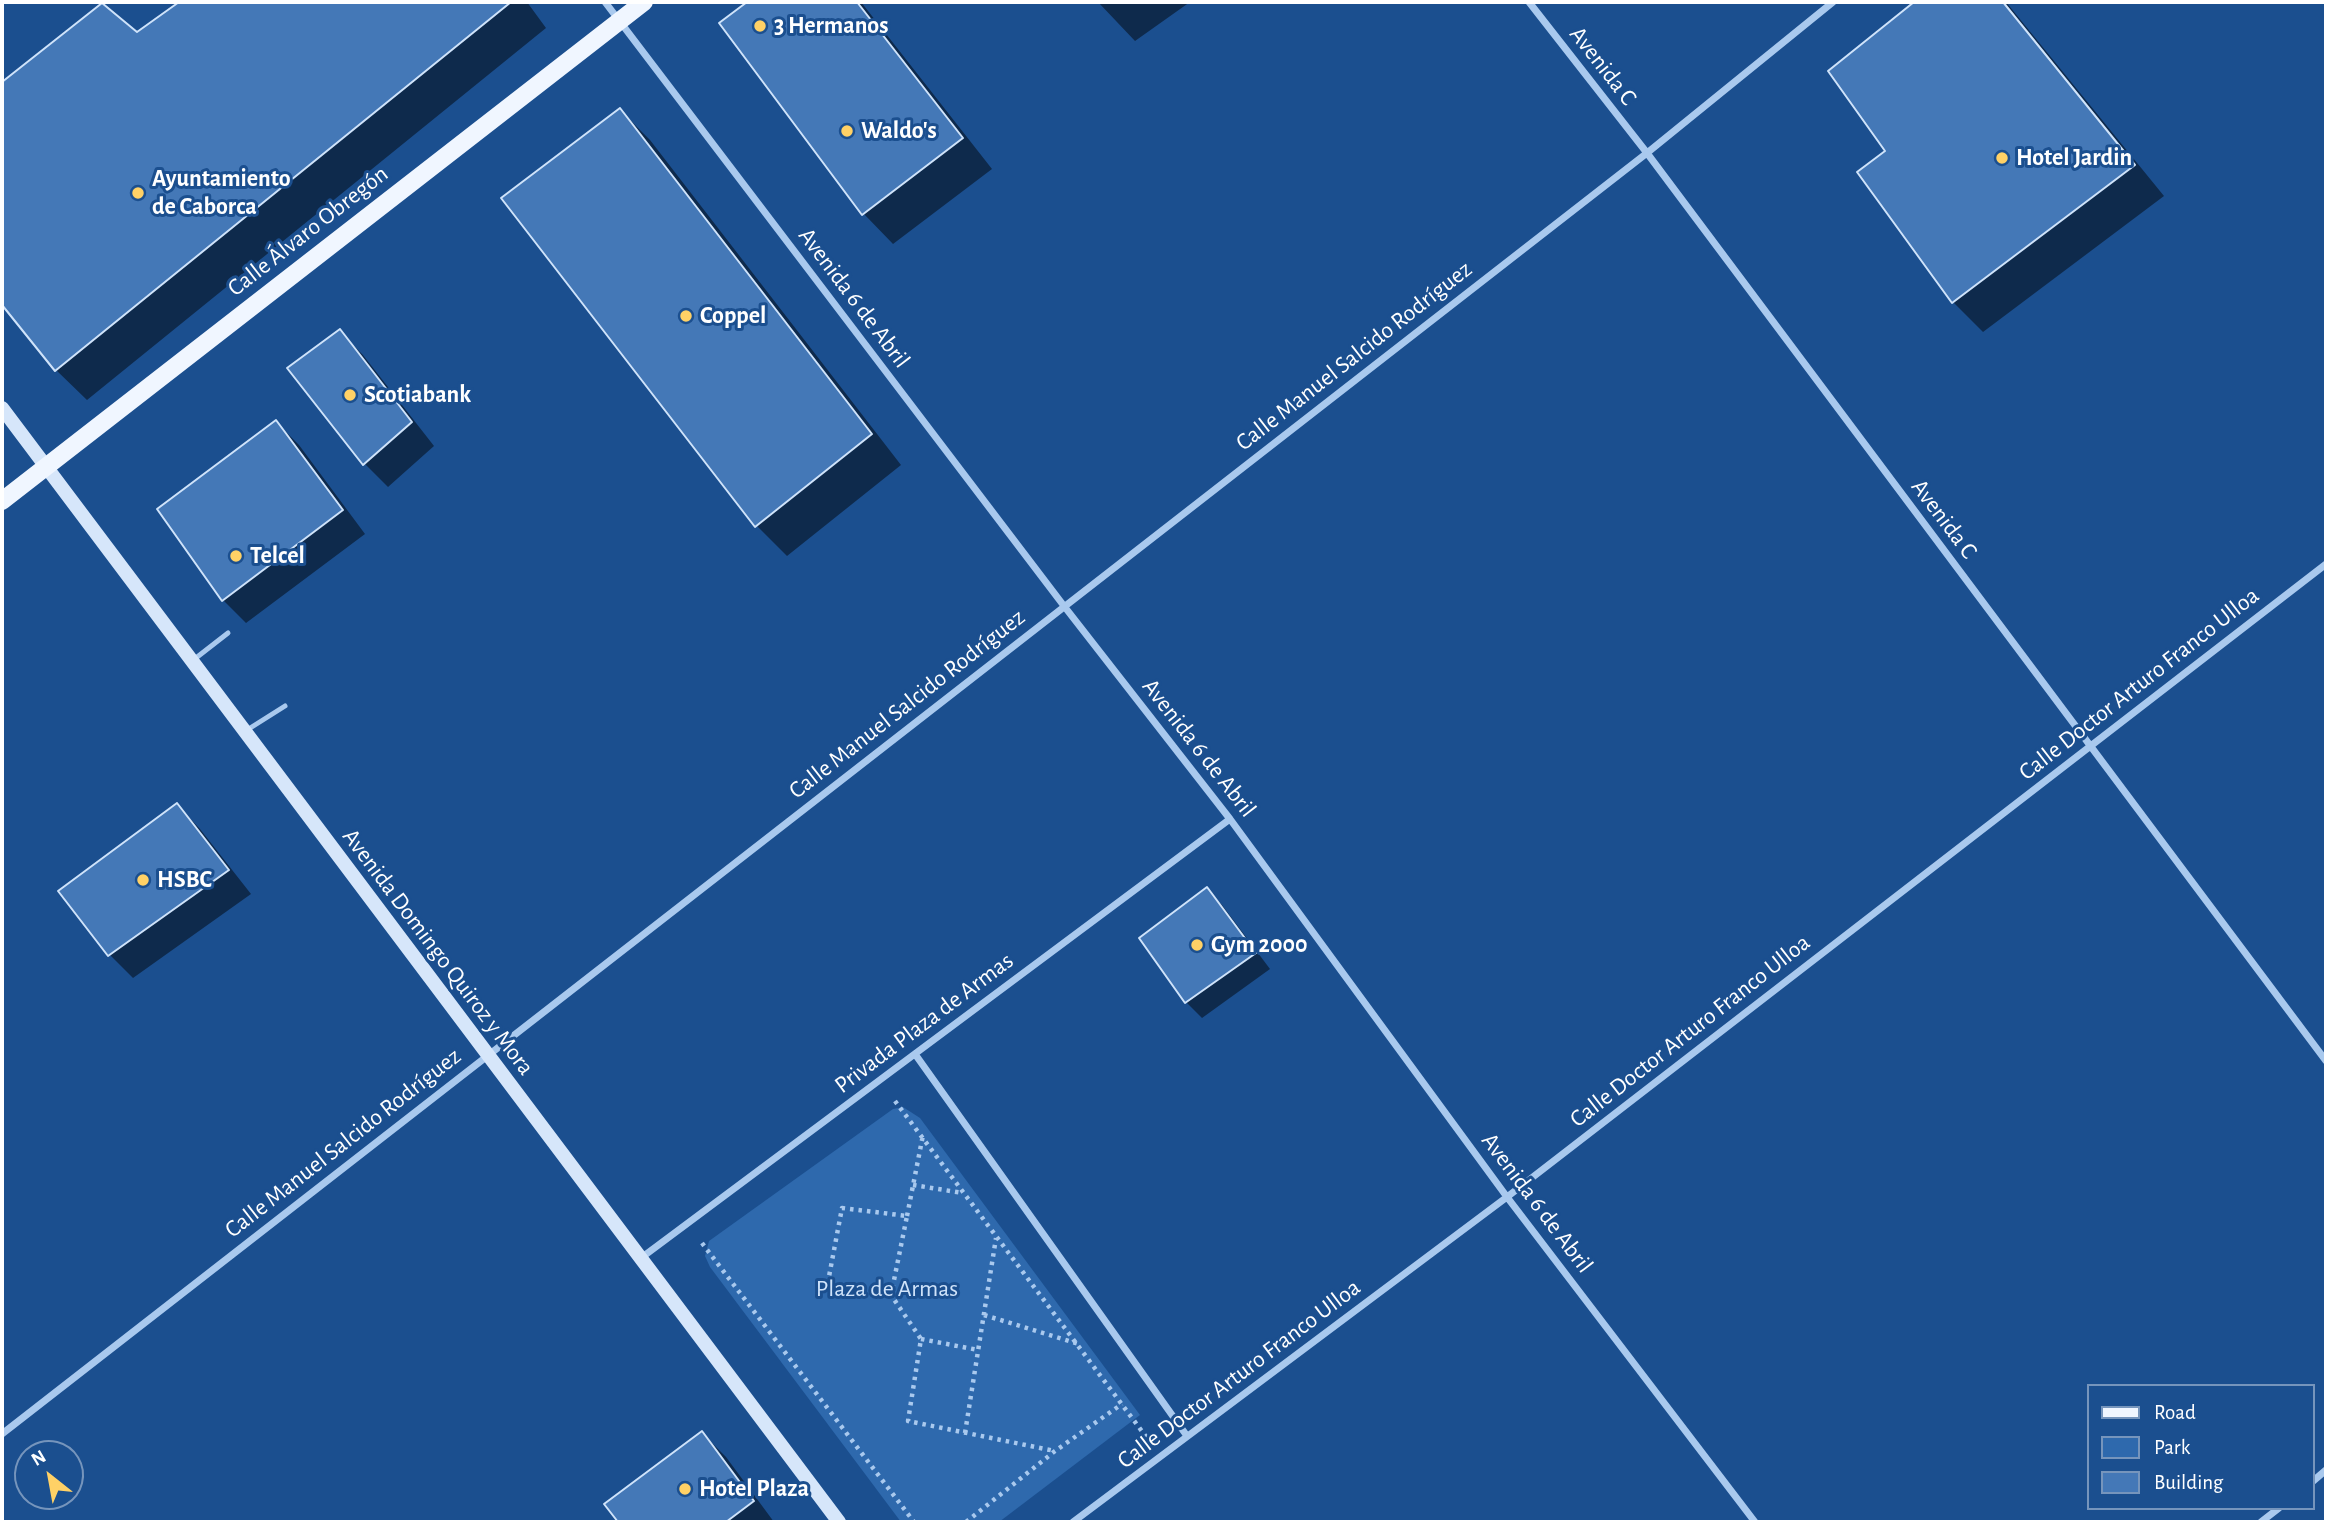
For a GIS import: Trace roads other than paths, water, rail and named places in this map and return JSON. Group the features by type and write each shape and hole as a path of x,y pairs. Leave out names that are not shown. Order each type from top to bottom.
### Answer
{"main road":[{"name":"Calle Álvaro Obregón","path":"2,500 644,2"}],"street":[{"name":"Avenida 6 de Abril","path":"605,2 1064,606 1230,819 1507,1197 1755,1522"},
{"name":"Avenida C","path":"1529,2 1647,153 2326,1061"},
{"name":"Calle Manuel Salcido Rodríguez","path":"2,1434 1647,153 1833,2"},
{"name":"Avenida Domingo Quiroz y Mora","path":"2,408 838,1522"},
{"name":"Calle Doctor Arturo Franco Ulloa","path":"1073,1522 1507,1197 2326,564"},
{"name":"Privada Plaza de Armas","path":"640,1259 1230,819"},
{"path":"915,1054 1187,1436"},
{"path":"2262,1522 2277,1510"}],"lane":[{"path":"192,661 228,633"},
{"path":"244,732 285,706"}],"place":[{"name":"3 Hermanos","path":"760,26"},
{"name":"Waldo's","path":"847,131"},
{"name":"Hotel Jardin","path":"2002,158"},
{"name":"Ayuntamiento de Caborca","path":"138,193"},
{"name":"Coppel","path":"686,316"},
{"name":"Scotiabank","path":"350,395"},
{"name":"Telcel","path":"236,556"},
{"name":"HSBC","path":"143,880"},
{"name":"Gym 2000","path":"1197,945"},
{"name":"Hotel Plaza","path":"685,1489"}],"park label":[{"name":"Plaza de Armas","path":"887,1289"}]}
